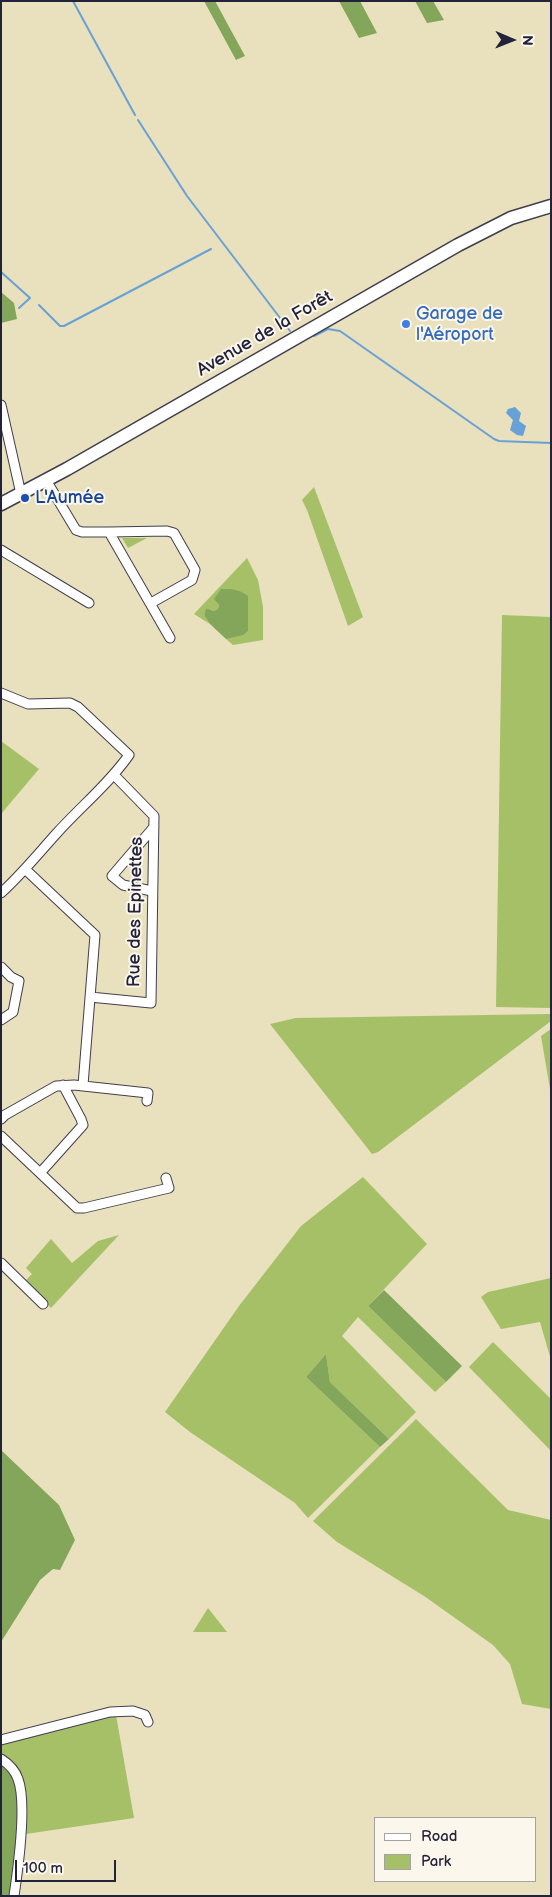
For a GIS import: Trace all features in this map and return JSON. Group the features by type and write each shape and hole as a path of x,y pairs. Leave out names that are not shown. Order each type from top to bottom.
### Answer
{"main road":[{"name":"Avenue de la Forêt","path":"1,504 458,245 511,218 551,206"}],"street":[{"path":"1,405 21,494"},
{"path":"46,480 76,530 82,532 167,531 174,533 195,570 194,576 192,580 151,603"},
{"path":"109,532 170,638"},
{"path":"1,550 89,603"},
{"path":"1,693 28,704 70,703 78,707 129,755 114,776 56,834 26,870 1,894"},
{"name":"Rue des Epinettes","path":"90,997 151,1003 154,816 114,776"},
{"path":"152,891 123,885 112,876 154,827"},
{"path":"26,870 95,935 82,1085"},
{"path":"1,967 11,977 19,981 14,1012 1,1020"},
{"path":"1,1119 50,1088 63,1086 82,1085 148,1092 147,1101"},
{"path":"41,1172 82,1125 81,1119 63,1086"},
{"path":"1,1136 77,1208 169,1188 166,1178"},
{"path":"1,1263 43,1304"},
{"path":"1,1740 110,1712 133,1711 145,1716 148,1722"},
{"path":"1,1759 14,1771 21,1791 21,1826 14,1896"}],"green space":[{"path":"204,1 215,1 245,56 236,60"},
{"path":"339,1 360,1 377,33 359,38"},
{"path":"415,1 433,1 444,20 427,23"},
{"path":"1,292 14,303 17,319 1,323"},
{"path":"314,487 363,617 348,626 302,500"},
{"path":"122,538 147,538 128,548"},
{"path":"247,558 258,580 263,607 263,640 233,645 226,639 248,631 216,602 219,605 218,609 214,611 206,608 204,615 210,624 194,614"},
{"path":"221,589 235,590 248,596 248,631 243,635 226,639 210,624 204,615 206,608 214,611 218,609 219,605 214,599"},
{"path":"502,615 551,617 551,1008 496,1007"},
{"path":"1,741 39,769 1,814"},
{"path":"551,1014 551,1021 378,1152 372,1154 270,1024 296,1018"},
{"path":"551,1029 551,1095 541,1036"},
{"path":"363,1177 427,1244 368,1306 446,1382 435,1392 358,1317 342,1336 416,1412 389,1439 330,1382 326,1354 306,1377 380,1447 308,1518 295,1503 190,1432 165,1412 239,1306 301,1226"},
{"path":"119,1235 51,1308 24,1282 32,1274 26,1268 51,1239 72,1263 98,1241"},
{"path":"551,1278 551,1360 540,1322 501,1329 481,1297 488,1292"},
{"path":"384,1290 462,1366 446,1382 368,1306"},
{"path":"493,1342 551,1399 551,1451 469,1367"},
{"path":"326,1354 330,1382 389,1439 380,1447 306,1377"},
{"path":"416,1419 508,1510 551,1520 551,1709 522,1704 510,1664 493,1645 424,1596 337,1542 313,1521"},
{"path":"1,1450 59,1505 75,1540 60,1570 53,1569 40,1580 1,1642"},
{"path":"208,1608 227,1632 193,1632"},
{"path":"116,1715 134,1818 26,1834 27,1811 24,1789 17,1769 1,1753 1,1743"},
{"path":"1,1763 13,1773 18,1797 18,1833 11,1896 1,1896"}],"water":[{"path":"515,407 521,413 519,421 526,426 523,436 517,435 510,430 513,420 506,413 508,409"}],"waterway":[{"path":"73,1 135,115"},
{"path":"138,120 187,196 290,331"},
{"path":"39,305 60,326 64,326 211,249"},
{"path":"1,272 30,298 19,308"},
{"path":"314,336 328,329 340,331 494,439 499,441 551,443"}],"place":[{"name":"Garage de l'Aéroport","path":"406,324"},
{"name":"L'Aumée","path":"25,498"}]}
